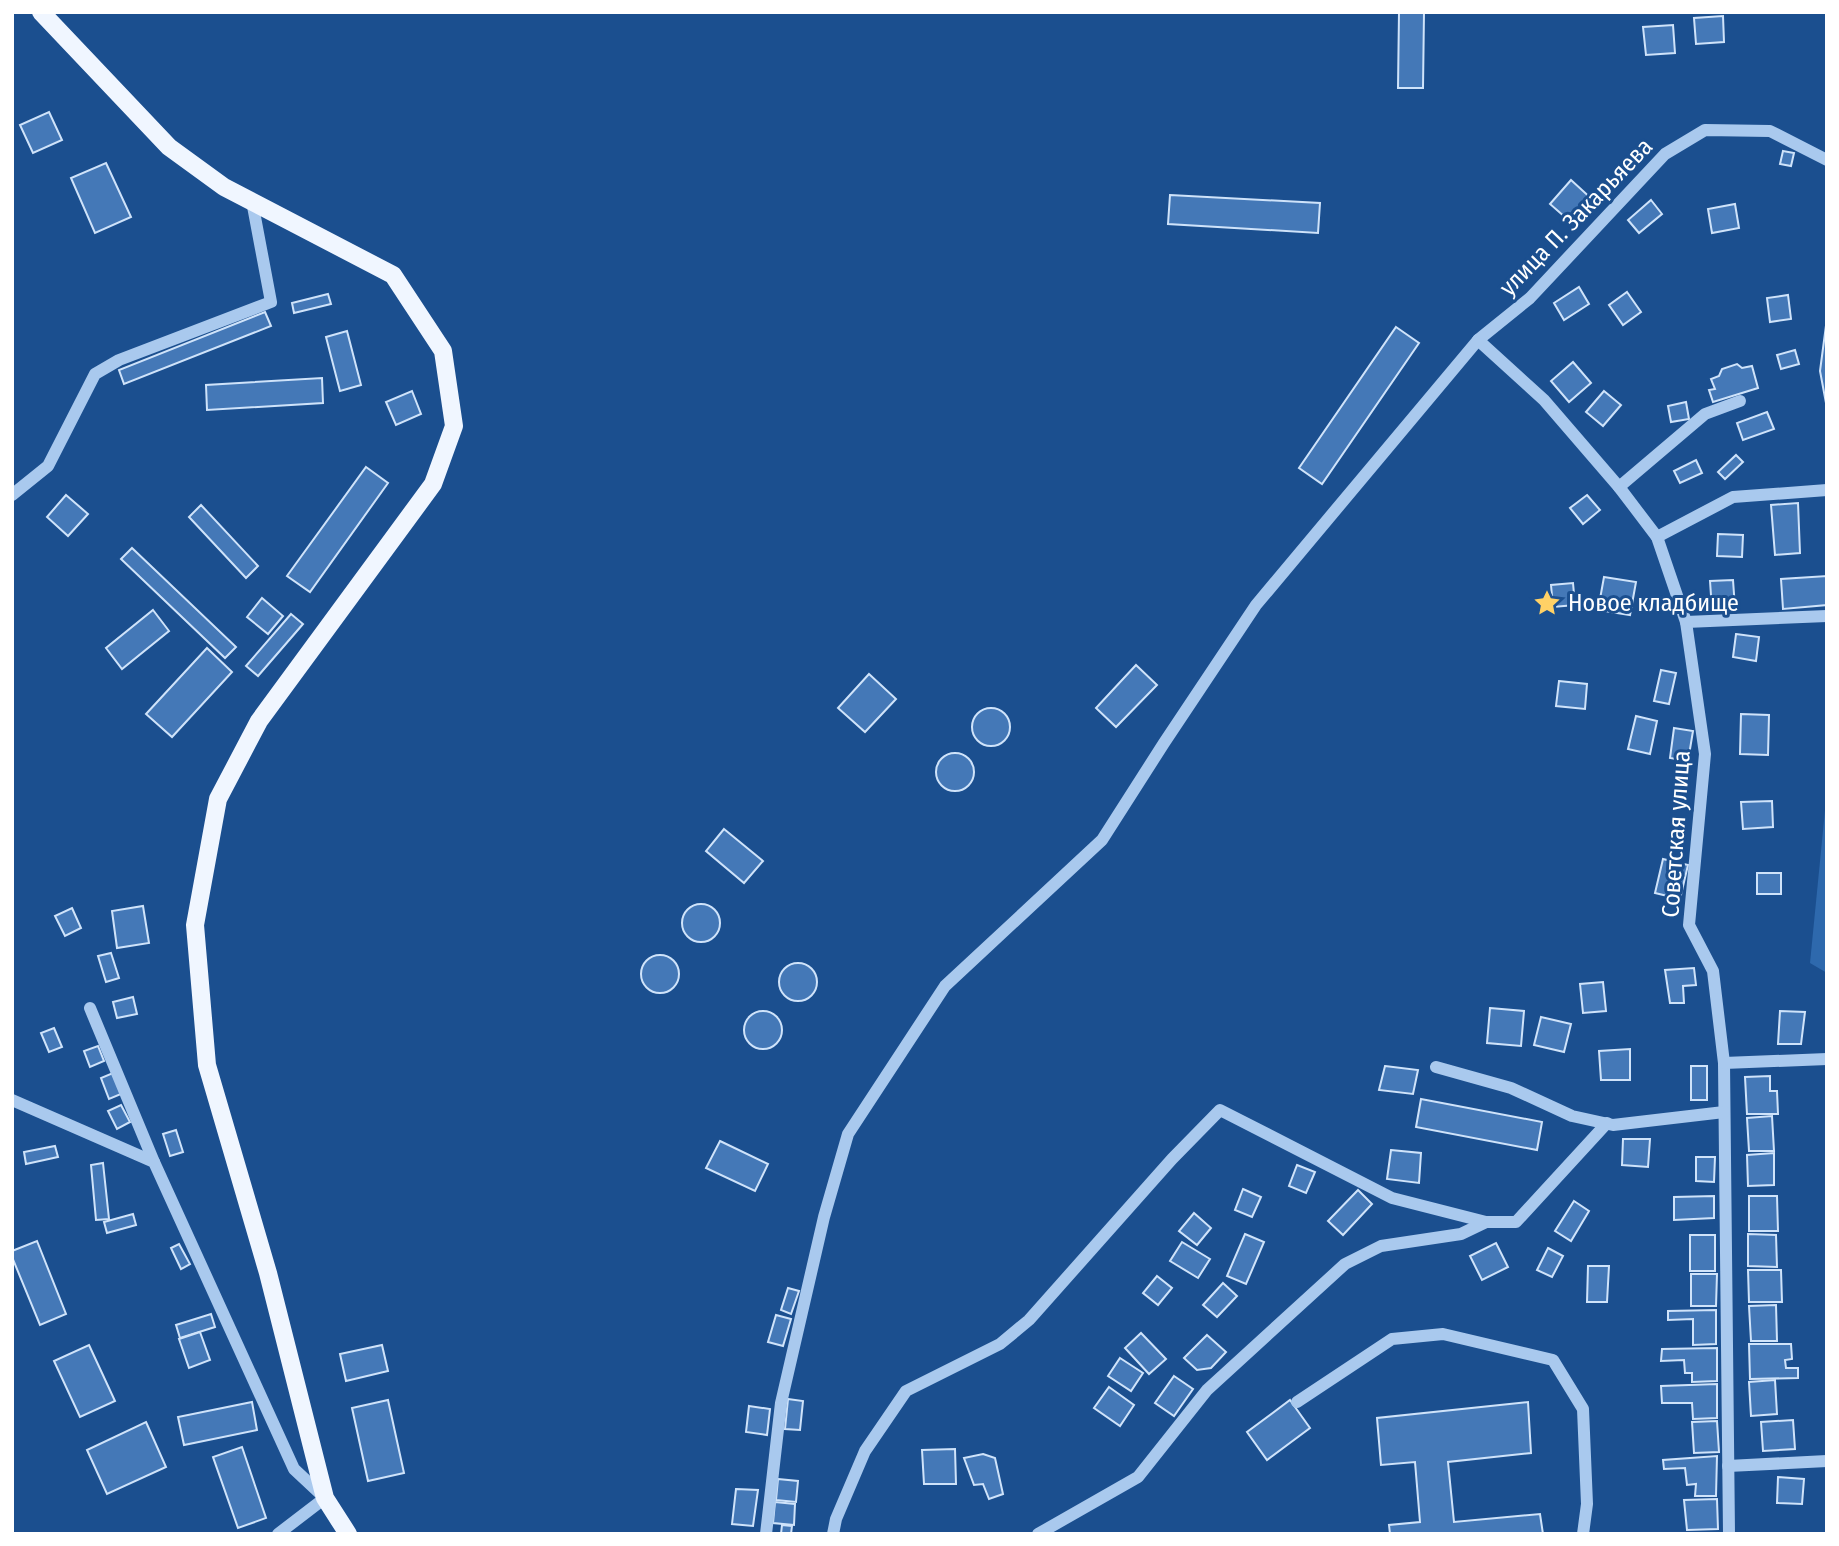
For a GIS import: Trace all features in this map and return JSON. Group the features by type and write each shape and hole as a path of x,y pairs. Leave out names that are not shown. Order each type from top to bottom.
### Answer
{"main road":[{"path":"41,12 169,147 224,187 393,275 443,351 454,426 433,484 259,721 218,799 195,925 207,1065 268,1273 326,1498 348,1534"}],"street":[{"name":"улица П. Закарьяева","path":"765,1534 781,1403 824,1217 848,1134 945,986 1102,841 1256,605 1478,340 1530,298 1665,154 1705,130 1770,131 1827,160"},
{"path":"12,495 48,466 95,374 119,360 271,302 252,201"},
{"name":"Советская улица","path":"1478,340 1544,400 1619,487 1657,537 1686,622 1705,754 1689,925 1713,971 1724,1063 1729,1534"},
{"path":"1619,487 1705,414 1740,401"},
{"path":"1657,537 1733,497 1827,490"},
{"path":"1686,622 1827,616"},
{"path":"90,1008 154,1162 294,1469 326,1498 278,1534"},
{"path":"1724,1063 1827,1059"},
{"path":"1436,1067 1511,1088 1572,1116 1613,1125 1724,1112"},
{"path":"12,1100 154,1162"},
{"path":"833,1534 836,1519 865,1451 906,1391 1000,1343 1029,1320 1172,1159 1220,1110 1392,1198 1486,1222 1516,1222 1607,1123"},
{"path":"1038,1534 1138,1477 1207,1390 1345,1264 1381,1246 1461,1234 1486,1222"},
{"path":"1297,1402 1392,1339 1443,1334 1553,1360 1583,1409 1587,1504 1583,1534"},
{"path":"1728,1466 1827,1461"}],"shaded area":[{"path":"1827,790 1827,973 1810,963"}],"building":[{"path":"1399,12 1424,12 1423,88 1398,88"},
{"path":"1723,16 1724,42 1696,44 1694,18"},
{"path":"1673,25 1675,53 1646,55 1643,27"},
{"path":"49,112 62,140 33,153 20,125"},
{"path":"1783,151 1794,153 1791,166 1780,164"},
{"path":"106,163 131,217 95,233 71,178"},
{"path":"1571,180 1594,201 1573,224 1550,204"},
{"path":"1170,195 1320,203 1318,233 1168,224"},
{"path":"1651,200 1662,214 1639,233 1628,220"},
{"path":"1735,204 1739,228 1712,233 1708,209"},
{"path":"1579,287 1589,304 1564,320 1554,303"},
{"path":"1627,292 1641,312 1623,325 1609,305"},
{"path":"328,294 331,304 294,313 292,303"},
{"path":"1788,295 1791,319 1770,322 1767,298"},
{"path":"265,312 271,326 124,384 119,370"},
{"path":"1827,318 1827,403 1826,403 1820,371"},
{"path":"1396,327 1419,343 1322,484 1299,468"},
{"path":"347,331 361,385 340,391 326,337"},
{"path":"1795,350 1799,364 1781,369 1777,355"},
{"path":"1573,362 1591,383 1569,402 1551,381"},
{"path":"1737,364 1742,368 1752,366 1758,388 1713,402 1709,390 1715,389 1711,379 1719,376 1722,369"},
{"path":"322,378 323,403 207,410 206,385"},
{"path":"412,391 421,414 396,425 386,402"},
{"path":"1604,391 1621,405 1603,426 1586,412"},
{"path":"1686,402 1689,419 1671,422 1668,406"},
{"path":"1767,412 1774,429 1743,440 1737,423"},
{"path":"1736,455 1743,462 1725,479 1718,472"},
{"path":"1696,460 1702,473 1680,483 1674,471"},
{"path":"366,467 388,483 310,592 287,576"},
{"path":"66,495 88,514 68,536 47,517"},
{"path":"1587,495 1600,510 1583,524 1570,508"},
{"path":"1798,503 1800,553 1775,555 1771,505"},
{"path":"201,505 258,566 246,578 189,517"},
{"path":"1718,534 1743,535 1742,557 1717,556"},
{"path":"132,548 236,647 225,658 121,559"},
{"path":"1827,576 1827,605 1783,609 1781,579"},
{"path":"1604,577 1636,582 1630,615 1598,610"},
{"path":"1733,580 1735,608 1712,610 1710,581"},
{"path":"1573,583 1575,605 1553,607 1551,585"},
{"path":"262,598 283,616 268,634 247,617"},
{"path":"153,610 169,631 122,669 106,648"},
{"path":"291,614 303,624 258,676 246,666"},
{"path":"1736,634 1759,637 1756,661 1733,657"},
{"path":"207,648 232,672 172,737 146,714"},
{"path":"1136,665 1157,685 1116,727 1096,708"},
{"path":"1661,670 1676,673 1669,704 1654,701"},
{"path":"869,674 896,699 865,732 838,708"},
{"path":"1559,681 1587,684 1585,709 1556,706"},
{"path":"991,708 1004,714 1010,727 1004,740 991,746 978,740 972,727 978,714"},
{"path":"1741,714 1769,715 1768,755 1740,754"},
{"path":"1636,716 1657,721 1650,754 1628,749"},
{"path":"1674,728 1693,731 1688,761 1670,758"},
{"path":"955,753 968,759 974,772 968,785 955,791 942,785 936,772 942,759"},
{"path":"1772,801 1773,827 1743,829 1741,802"},
{"path":"724,829 763,861 744,883 706,851"},
{"path":"1663,859 1688,865 1680,899 1655,893"},
{"path":"1757,873 1781,873 1781,894 1757,894"},
{"path":"701,904 714,910 720,923 714,936 701,942 688,936 682,923 688,910"},
{"path":"143,906 149,943 117,948 112,911"},
{"path":"72,908 81,928 65,936 55,916"},
{"path":"111,953 119,978 106,982 98,956"},
{"path":"660,955 673,961 679,974 673,987 660,993 647,987 641,974 647,961"},
{"path":"798,963 811,969 817,982 811,995 798,1001 785,995 779,982 785,969"},
{"path":"1694,968 1696,985 1683,986 1684,1003 1670,1003 1665,970"},
{"path":"1603,982 1606,1011 1583,1013 1580,984"},
{"path":"133,997 137,1014 117,1018 113,1002"},
{"path":"1490,1008 1524,1011 1521,1046 1487,1043"},
{"path":"763,1011 776,1017 782,1030 776,1043 763,1049 750,1043 744,1030 750,1017"},
{"path":"1780,1011 1805,1012 1801,1044 1778,1044"},
{"path":"1541,1017 1571,1024 1564,1052 1534,1045"},
{"path":"54,1028 62,1047 49,1052 41,1033"},
{"path":"98,1046 104,1061 90,1067 84,1051"},
{"path":"1630,1049 1630,1080 1601,1080 1599,1051"},
{"path":"1385,1066 1418,1070 1413,1094 1379,1090"},
{"path":"1691,1066 1707,1066 1707,1100 1691,1100"},
{"path":"113,1073 121,1094 109,1099 101,1078"},
{"path":"1770,1076 1770,1091 1777,1091 1778,1114 1747,1114 1745,1077"},
{"path":"1421,1099 1542,1122 1537,1150 1416,1127"},
{"path":"121,1105 130,1122 117,1129 108,1111"},
{"path":"1772,1116 1774,1151 1749,1151 1747,1118"},
{"path":"176,1130 183,1152 170,1156 163,1134"},
{"path":"1623,1139 1650,1139 1648,1167 1622,1165"},
{"path":"720,1141 768,1164 755,1191 706,1168"},
{"path":"55,1146 58,1157 26,1164 24,1152"},
{"path":"1391,1150 1421,1153 1419,1183 1387,1179"},
{"path":"1774,1153 1774,1185 1748,1186 1747,1155"},
{"path":"1696,1157 1715,1157 1714,1182 1696,1181"},
{"path":"103,1163 109,1219 96,1220 91,1165"},
{"path":"1297,1165 1315,1172 1306,1193 1289,1186"},
{"path":"1243,1189 1261,1197 1252,1217 1235,1210"},
{"path":"1358,1190 1372,1204 1343,1235 1328,1221"},
{"path":"1714,1196 1714,1218 1674,1220 1674,1197"},
{"path":"1749,1196 1777,1196 1778,1231 1749,1231"},
{"path":"1574,1201 1589,1211 1571,1241 1555,1231"},
{"path":"1194,1213 1211,1228 1197,1245 1179,1231"},
{"path":"133,1214 136,1225 107,1233 104,1222"},
{"path":"1245,1234 1264,1242 1246,1284 1227,1276"},
{"path":"1748,1234 1776,1235 1777,1267 1748,1266"},
{"path":"1690,1235 1715,1235 1715,1271 1690,1271"},
{"path":"37,1241 66,1314 40,1325 12,1257 12,1251"},
{"path":"1182,1242 1210,1259 1198,1278 1170,1261"},
{"path":"1496,1243 1508,1267 1482,1280 1470,1256"},
{"path":"179,1244 190,1264 181,1269 171,1248"},
{"path":"1548,1248 1563,1256 1552,1277 1537,1270"},
{"path":"1588,1266 1609,1266 1607,1302 1587,1302"},
{"path":"1748,1270 1781,1270 1782,1302 1749,1302"},
{"path":"1691,1274 1717,1274 1716,1306 1691,1306"},
{"path":"1157,1276 1172,1288 1158,1305 1143,1293"},
{"path":"1223,1283 1237,1296 1217,1317 1203,1305"},
{"path":"788,1288 799,1291 791,1314 781,1310"},
{"path":"1776,1305 1777,1341 1751,1341 1749,1306"},
{"path":"1716,1310 1716,1344 1693,1345 1693,1319 1668,1320 1668,1311"},
{"path":"211,1314 215,1327 180,1338 176,1325"},
{"path":"776,1315 791,1319 783,1346 768,1342"},
{"path":"200,1332 210,1360 189,1368 179,1339"},
{"path":"1141,1333 1166,1359 1149,1374 1125,1348"},
{"path":"1207,1335 1226,1352 1211,1368 1197,1370 1184,1358"},
{"path":"1749,1344 1791,1344 1792,1359 1785,1360 1786,1368 1798,1368 1798,1378 1750,1379"},
{"path":"89,1345 115,1401 80,1417 54,1361"},
{"path":"382,1345 388,1371 346,1381 340,1354"},
{"path":"1717,1348 1717,1381 1692,1382 1692,1373 1685,1373 1684,1360 1661,1361 1662,1349"},
{"path":"1120,1358 1143,1373 1131,1391 1108,1376"},
{"path":"1174,1376 1193,1389 1174,1416 1155,1403"},
{"path":"1775,1380 1777,1414 1751,1416 1749,1382"},
{"path":"1717,1384 1717,1418 1693,1419 1692,1403 1662,1403 1661,1386"},
{"path":"1109,1387 1134,1405 1120,1426 1094,1408"},
{"path":"788,1399 803,1401 800,1430 785,1429"},
{"path":"388,1400 404,1473 368,1481 352,1408"},
{"path":"1290,1400 1310,1428 1267,1460 1247,1432"},
{"path":"252,1402 257,1430 184,1445 178,1417"},
{"path":"1528,1402 1531,1453 1448,1462 1454,1522 1540,1514 1543,1534 1390,1534 1389,1525 1420,1522 1415,1462 1381,1465 1377,1418"},
{"path":"749,1406 770,1409 767,1435 746,1432"},
{"path":"1793,1420 1795,1449 1763,1451 1761,1422"},
{"path":"1717,1421 1719,1452 1694,1453 1692,1422"},
{"path":"146,1422 166,1467 107,1494 87,1450"},
{"path":"242,1447 266,1518 238,1528 213,1457"},
{"path":"955,1449 956,1484 924,1484 922,1450"},
{"path":"983,1454 995,1458 1003,1494 989,1499 983,1484 974,1485 964,1458"},
{"path":"1717,1456 1716,1496 1695,1496 1696,1484 1687,1485 1685,1468 1664,1469 1663,1460"},
{"path":"1778,1477 1804,1479 1802,1504 1777,1503"},
{"path":"778,1479 798,1481 796,1502 776,1500"},
{"path":"736,1489 758,1490 753,1526 732,1524"},
{"path":"1717,1499 1718,1529 1687,1530 1684,1500"},
{"path":"775,1502 795,1504 794,1525 773,1523"},
{"path":"782,1525 792,1526 791,1534 781,1534"}],"place":[{"name":"Новое кладбище","path":"1547,603"}]}
